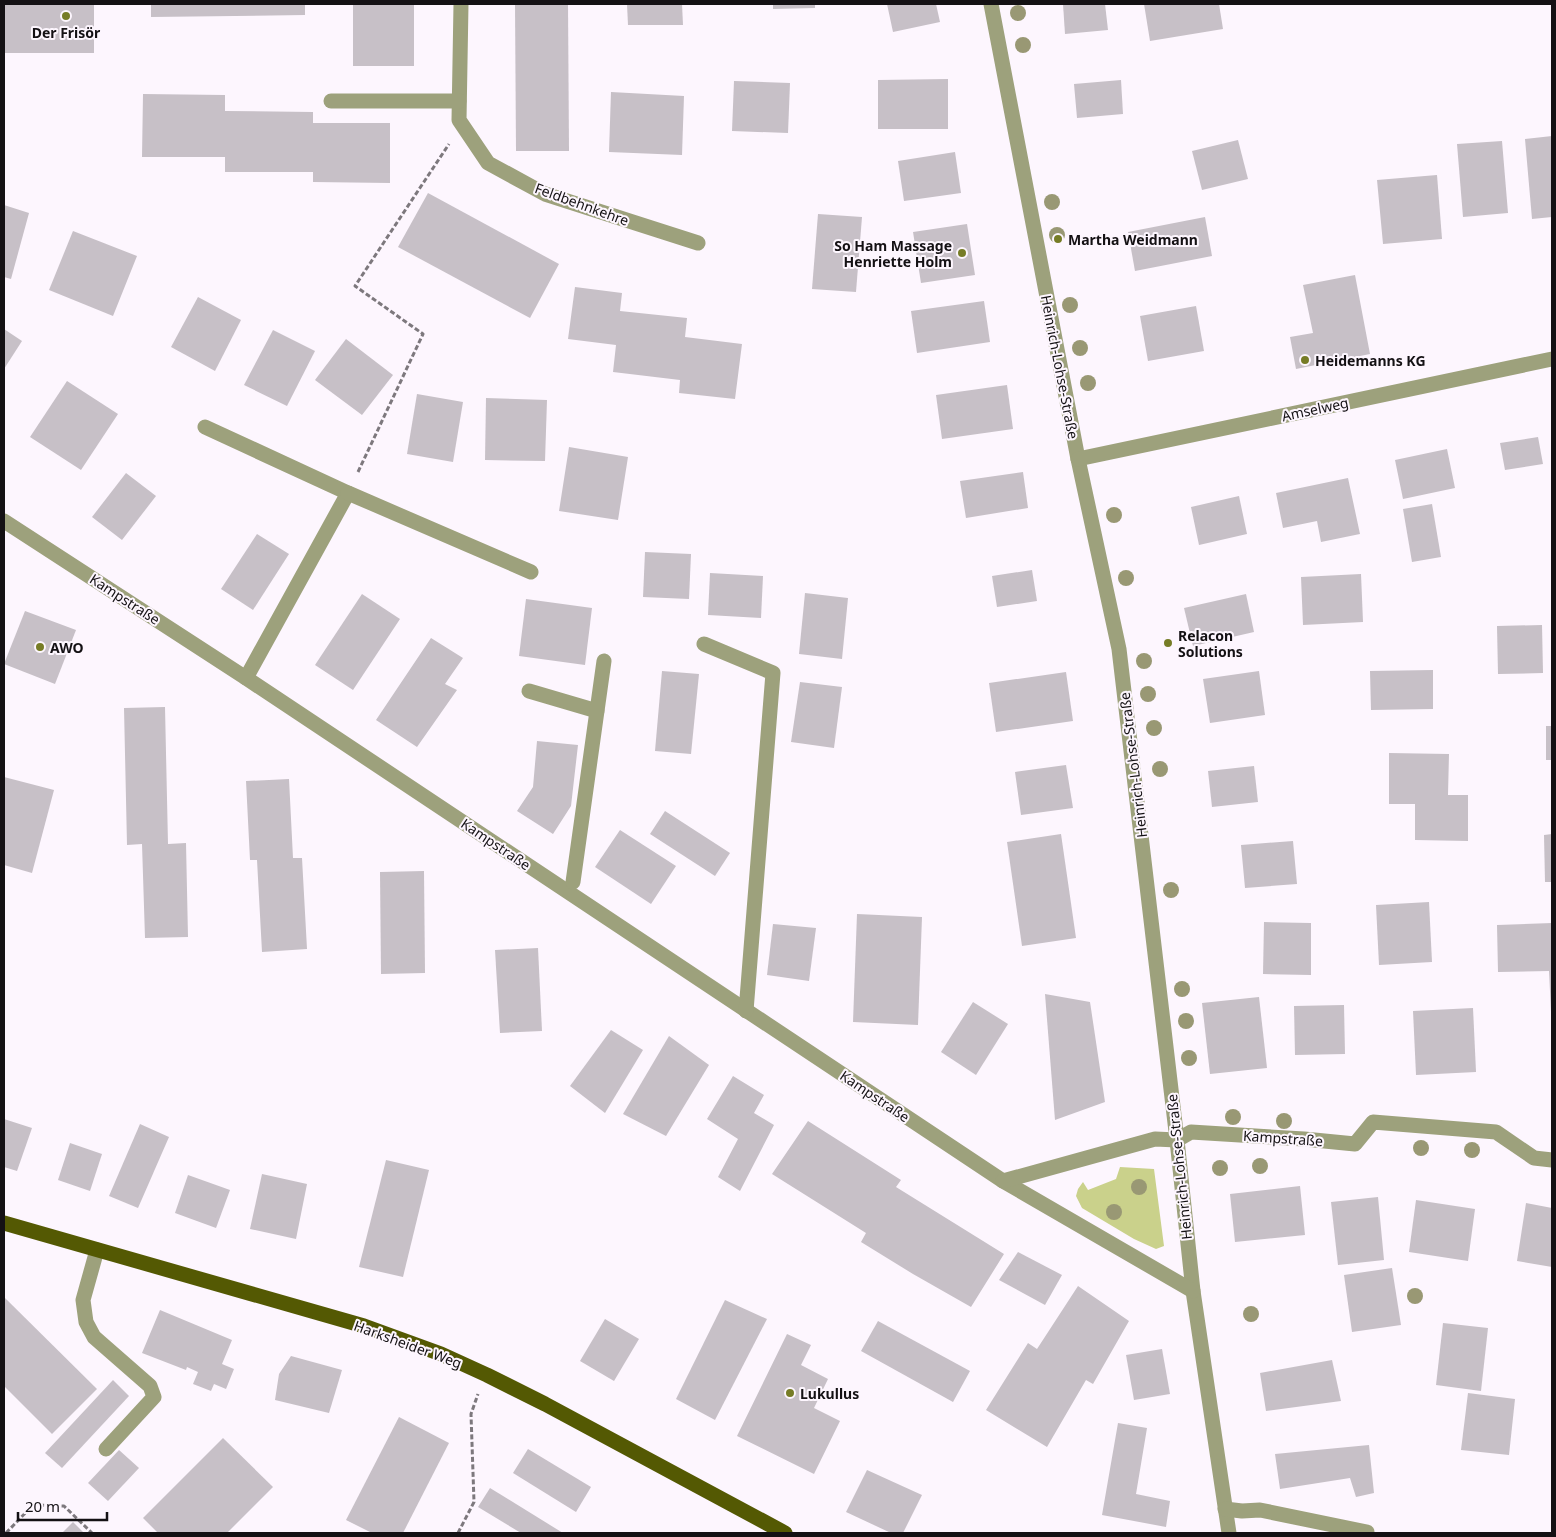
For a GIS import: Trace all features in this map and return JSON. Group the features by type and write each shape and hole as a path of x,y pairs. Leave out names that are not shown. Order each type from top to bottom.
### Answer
{"main road":[{"name":"Harksheider Weg","path":"4,1223 364,1326 441,1354 488,1375 785,1533"}],"street":[{"name":"Feldbehnkehre","path":"460,4 459,120 488,164 546,194 698,244"},
{"name":"Heinrich-Lohse-Straße","path":"991,4 1078,459 1119,649 1193,1291 1229,1533"},
{"path":"331,101 459,101"},
{"name":"Amselweg","path":"1078,459 1552,359"},
{"path":"205,427 348,493 531,572"},
{"path":"246,678 348,493"},
{"name":"Kampstraße","path":"4,521 246,678 1003,1181 1193,1291"},
{"path":"704,644 773,673 746,1010"},
{"path":"573,882 604,661"},
{"path":"529,691 597,711"},
{"name":"Kampstraße","path":"1003,1181 1155,1139 1177,1140 1191,1132 1355,1144 1373,1122 1496,1132 1534,1158 1552,1160"},
{"path":"96,1250 83,1300 86,1322 94,1337 150,1386 154,1397 106,1449"},
{"path":"1225,1509 1242,1511 1260,1510 1367,1532"}],"path":[{"path":"348,493 423,334 355,286 462,125"},
{"path":"458,1533 474,1502 471,1414 488,1375"},
{"path":"6,1533 33,1505 64,1506 92,1533"}],"green space":[{"path":"1120,1167 1154,1169 1164,1246 1156,1249 1134,1239 1082,1208 1076,1196 1083,1182 1088,1190 1116,1179"}],"building":[{"path":"94,4 94,53 4,53 4,5"},
{"path":"151,4 305,4 305,15 151,17"},
{"path":"353,4 414,4 414,66 353,66"},
{"path":"515,4 568,4 569,151 516,151"},
{"path":"627,4 682,4 683,25 628,25"},
{"path":"773,4 815,4 815,8 773,9"},
{"path":"887,4 936,4 940,22 893,32"},
{"path":"1063,4 1105,4 1108,30 1065,34"},
{"path":"1144,4 1219,4 1223,29 1150,41"},
{"path":"948,79 948,129 878,129 878,80"},
{"path":"1121,80 1123,114 1077,118 1074,84"},
{"path":"734,81 790,83 788,133 732,131"},
{"path":"611,92 684,96 682,155 609,152"},
{"path":"143,94 225,95 225,111 313,112 313,123 390,123 390,183 313,182 313,172 225,172 225,157 142,157"},
{"path":"1552,136 1552,217 1532,219 1525,139"},
{"path":"1238,140 1248,179 1202,190 1192,151"},
{"path":"1502,141 1508,213 1463,217 1457,144"},
{"path":"955,152 961,193 904,201 898,161"},
{"path":"1437,175 1442,239 1383,244 1377,180"},
{"path":"428,193 559,264 530,318 398,247"},
{"path":"4,205 29,213 11,279 4,277"},
{"path":"818,214 862,217 856,292 812,289"},
{"path":"1205,217 1212,256 1135,271 1128,232"},
{"path":"967,224 975,275 921,283 913,232"},
{"path":"73,231 137,256 113,316 49,290"},
{"path":"1355,275 1370,354 1296,369 1290,337 1313,333 1303,285"},
{"path":"575,287 622,293 620,311 687,318 685,337 742,344 735,399 679,393 680,380 613,372 616,345 568,339"},
{"path":"198,297 241,320 215,371 171,347"},
{"path":"984,301 990,342 917,353 911,311"},
{"path":"1196,306 1204,351 1148,361 1140,316"},
{"path":"4,329 22,341 4,369"},
{"path":"273,330 315,351 287,406 244,385"},
{"path":"346,339 393,375 362,415 315,380"},
{"path":"67,381 118,414 81,470 30,437"},
{"path":"1007,385 1013,429 942,439 936,395"},
{"path":"417,394 463,402 453,462 407,454"},
{"path":"486,398 547,400 545,461 485,460"},
{"path":"1538,437 1543,464 1505,470 1500,443"},
{"path":"569,447 628,457 618,520 559,511"},
{"path":"1447,449 1455,488 1403,499 1395,460"},
{"path":"1023,472 1028,508 966,518 960,481"},
{"path":"126,473 156,496 122,540 92,517"},
{"path":"1348,478 1360,534 1321,542 1317,521 1283,528 1276,493"},
{"path":"1239,496 1247,534 1199,545 1191,507"},
{"path":"1432,504 1441,557 1412,562 1403,509"},
{"path":"257,534 289,554 253,610 221,589"},
{"path":"645,552 691,554 689,599 643,597"},
{"path":"1032,570 1037,601 997,607 992,576"},
{"path":"710,573 763,576 761,618 708,615"},
{"path":"1361,574 1363,622 1303,625 1301,577"},
{"path":"805,593 848,598 842,659 799,654"},
{"path":"362,594 400,619 353,690 315,665"},
{"path":"1246,594 1254,632 1193,646 1184,608"},
{"path":"526,599 592,608 585,665 519,656"},
{"name":"AWO","path":"25,611 76,630 55,684 4,664"},
{"path":"1542,625 1543,673 1498,674 1497,626"},
{"path":"431,638 463,658 445,684 457,690 417,747 376,720"},
{"path":"1433,670 1433,709 1371,710 1370,671"},
{"path":"662,671 699,674 691,754 655,751"},
{"path":"1259,671 1265,715 1210,723 1203,679"},
{"path":"1066,672 1073,721 996,732 989,683"},
{"path":"800,682 842,687 834,748 791,742"},
{"path":"165,707 168,844 186,843 188,937 145,938 142,844 127,845 124,708"},
{"path":"1546,726 1552,726 1552,760 1546,760"},
{"path":"537,741 578,745 571,806 553,834 517,811 533,787"},
{"path":"1389,753 1449,754 1448,795 1468,795 1468,841 1415,840 1415,804 1389,804"},
{"path":"1066,765 1073,808 1021,815 1015,772"},
{"path":"1254,766 1258,802 1212,807 1208,771"},
{"path":"4,777 54,790 32,873 4,865"},
{"path":"289,779 293,858 302,858 307,949 262,952 257,860 250,860 246,781"},
{"path":"665,811 730,853 715,876 650,834"},
{"path":"620,830 676,866 651,904 595,867"},
{"path":"1061,834 1076,938 1022,946 1007,842"},
{"path":"1552,834 1552,882 1545,882 1544,835"},
{"path":"1293,841 1297,884 1245,888 1241,845"},
{"path":"424,871 425,973 381,974 380,872"},
{"path":"1429,902 1432,962 1379,965 1376,905"},
{"path":"857,914 922,917 918,1025 853,1022"},
{"path":"1264,922 1311,923 1311,975 1263,974"},
{"path":"1552,923 1551,1012 1549,971 1498,972 1497,925"},
{"path":"773,924 816,928 809,981 767,975"},
{"path":"538,948 542,1031 500,1033 495,950"},
{"path":"1045,994 1090,1002 1105,1102 1055,1120"},
{"path":"1259,997 1267,1068 1210,1074 1202,1003"},
{"path":"973,1002 1008,1024 976,1075 941,1052"},
{"path":"1344,1005 1345,1054 1295,1055 1294,1006"},
{"path":"1473,1008 1476,1072 1416,1075 1413,1011"},
{"path":"611,1030 643,1050 605,1113 570,1086"},
{"path":"669,1036 709,1065 666,1136 623,1114"},
{"path":"733,1076 764,1095 754,1113 774,1125 740,1191 718,1177 738,1139 707,1119"},
{"path":"4,1119 32,1128 17,1171 4,1167"},
{"path":"808,1121 901,1180 896,1187 1004,1254 971,1307 861,1242 866,1233 772,1174"},
{"path":"140,1124 169,1137 138,1208 109,1196"},
{"path":"70,1143 102,1154 90,1191 58,1180"},
{"path":"386,1160 429,1170 403,1277 359,1267"},
{"path":"262,1174 307,1184 296,1239 250,1229"},
{"path":"188,1175 230,1190 216,1228 175,1213"},
{"path":"1300,1186 1305,1235 1235,1242 1230,1194"},
{"path":"1378,1197 1384,1260 1338,1265 1331,1202"},
{"path":"1416,1200 1475,1209 1468,1261 1409,1252"},
{"path":"1526,1203 1552,1208 1552,1267 1517,1261"},
{"path":"1018,1252 1062,1275 1045,1305 999,1280"},
{"path":"1392,1268 1401,1325 1352,1332 1344,1275"},
{"path":"1078,1286 1129,1321 1093,1384 1086,1380 1047,1447 986,1410 1028,1343 1037,1349"},
{"path":"4,1297 97,1389 52,1434 4,1386"},
{"path":"725,1300 767,1319 715,1420 676,1399"},
{"path":"160,1310 232,1340 222,1364 234,1369 226,1389 214,1384 211,1391 193,1384 198,1372 187,1367 186,1370 142,1353"},
{"path":"605,1319 639,1339 614,1381 580,1361"},
{"path":"878,1321 970,1371 953,1402 861,1351"},
{"path":"1443,1323 1488,1328 1481,1391 1436,1385"},
{"name":"Lukullus","path":"787,1334 811,1345 801,1365 828,1379 814,1408 840,1421 814,1474 737,1436"},
{"path":"1162,1349 1170,1394 1134,1400 1126,1355"},
{"path":"291,1356 342,1370 329,1413 275,1400 279,1374"},
{"path":"1332,1360 1341,1401 1266,1411 1260,1373"},
{"path":"113,1380 129,1396 62,1468 45,1453"},
{"path":"1468,1393 1515,1399 1509,1455 1461,1450"},
{"path":"399,1417 449,1443 403,1533 372,1533 346,1520"},
{"path":"1118,1423 1147,1428 1136,1494 1170,1501 1166,1527 1102,1515"},
{"path":"223,1438 273,1487 227,1533 158,1533 143,1518"},
{"path":"1369,1445 1374,1493 1356,1497 1350,1478 1280,1489 1275,1454"},
{"path":"528,1449 591,1487 576,1512 513,1473"},
{"path":"119,1450 139,1468 108,1501 88,1483"},
{"path":"867,1470 922,1495 903,1533 891,1533 846,1512"},
{"path":"490,1488 563,1533 521,1533 478,1507"},
{"path":"73,1522 84,1533 62,1533"}],"place":[{"name":"Der Frisör","path":"66,16"},
{"name":"Martha Weidmann","path":"1058,239"},
{"name":"So Ham Massage Henriette Holm","path":"962,253"},
{"name":"Heidemanns KG","path":"1305,360"},
{"name":"Relacon Solutions","path":"1168,643"},
{"name":"AWO","path":"40,647"},
{"name":"Lukullus","path":"790,1393"}]}
